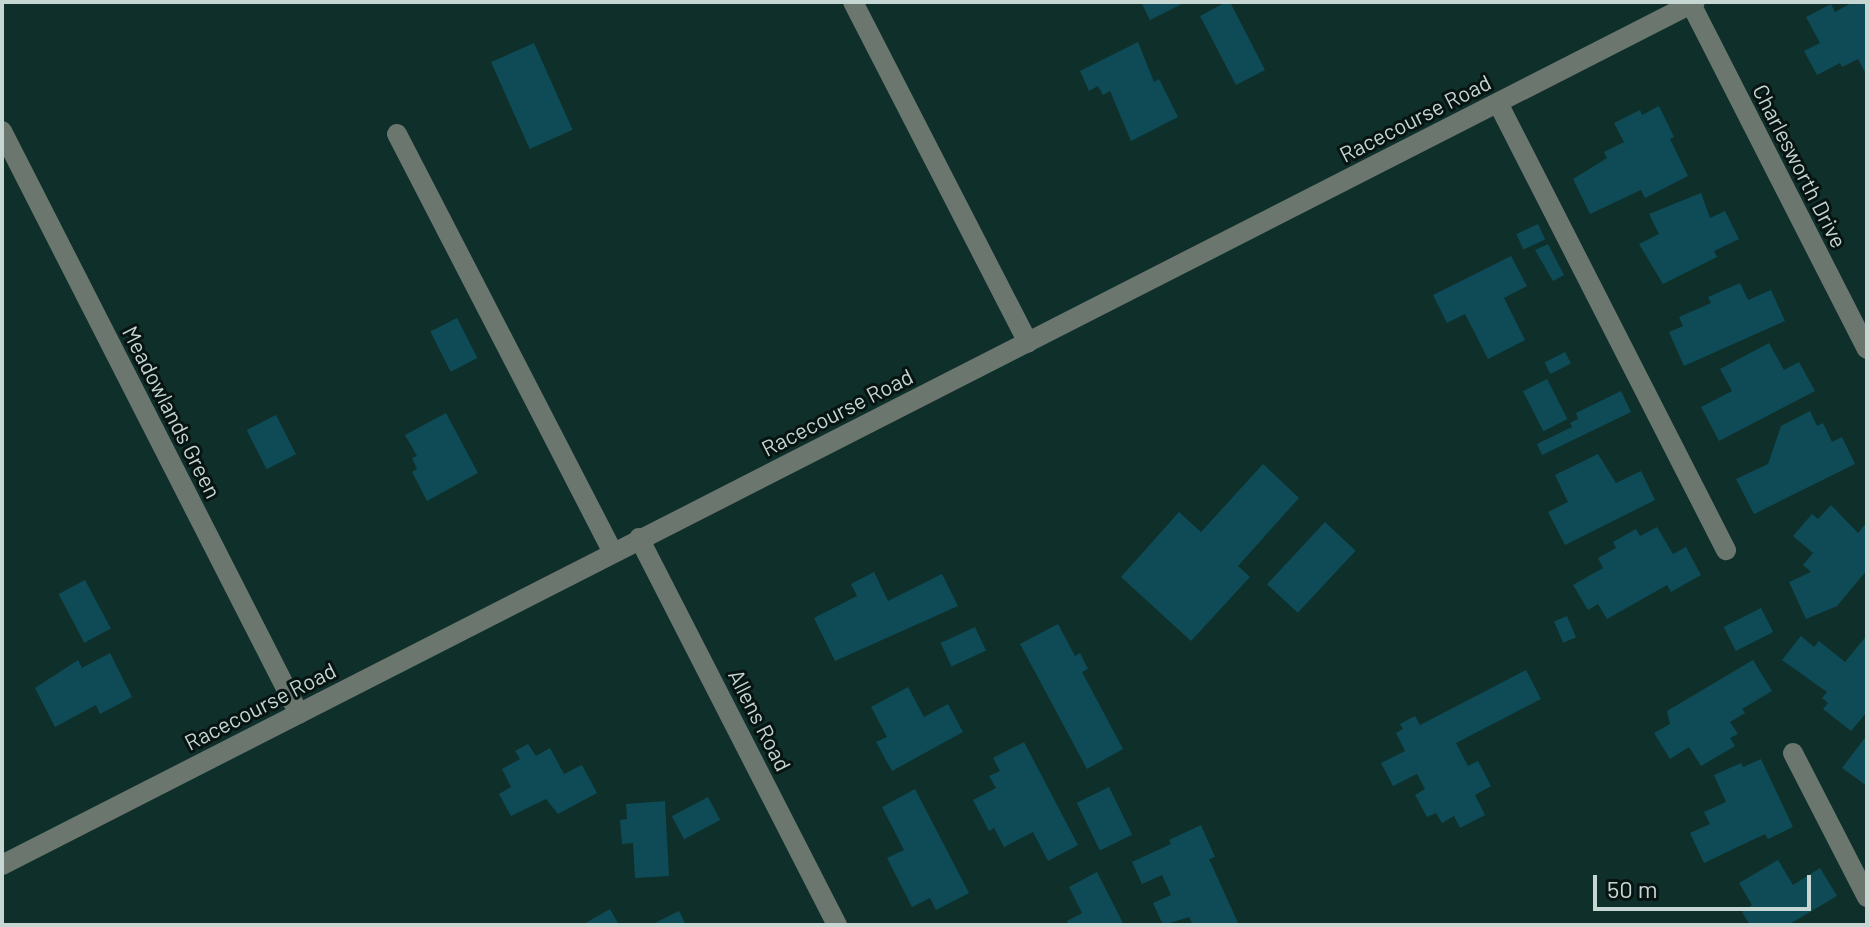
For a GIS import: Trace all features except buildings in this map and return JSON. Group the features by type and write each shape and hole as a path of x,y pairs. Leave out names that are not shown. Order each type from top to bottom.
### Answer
{"street":[{"path":"853,2 1028,343"},
{"name":"Racecourse Road","path":"2,865 1693,3"},
{"name":"Charlesworth Drive","path":"1693,3 1867,349"},
{"path":"1498,103 1726,550"},
{"name":"Meadowlands Green","path":"2,131 299,714"},
{"path":"397,134 613,552"},
{"name":"Allens Road","path":"639,538 837,925"},
{"path":"1793,753 1867,897"}]}
